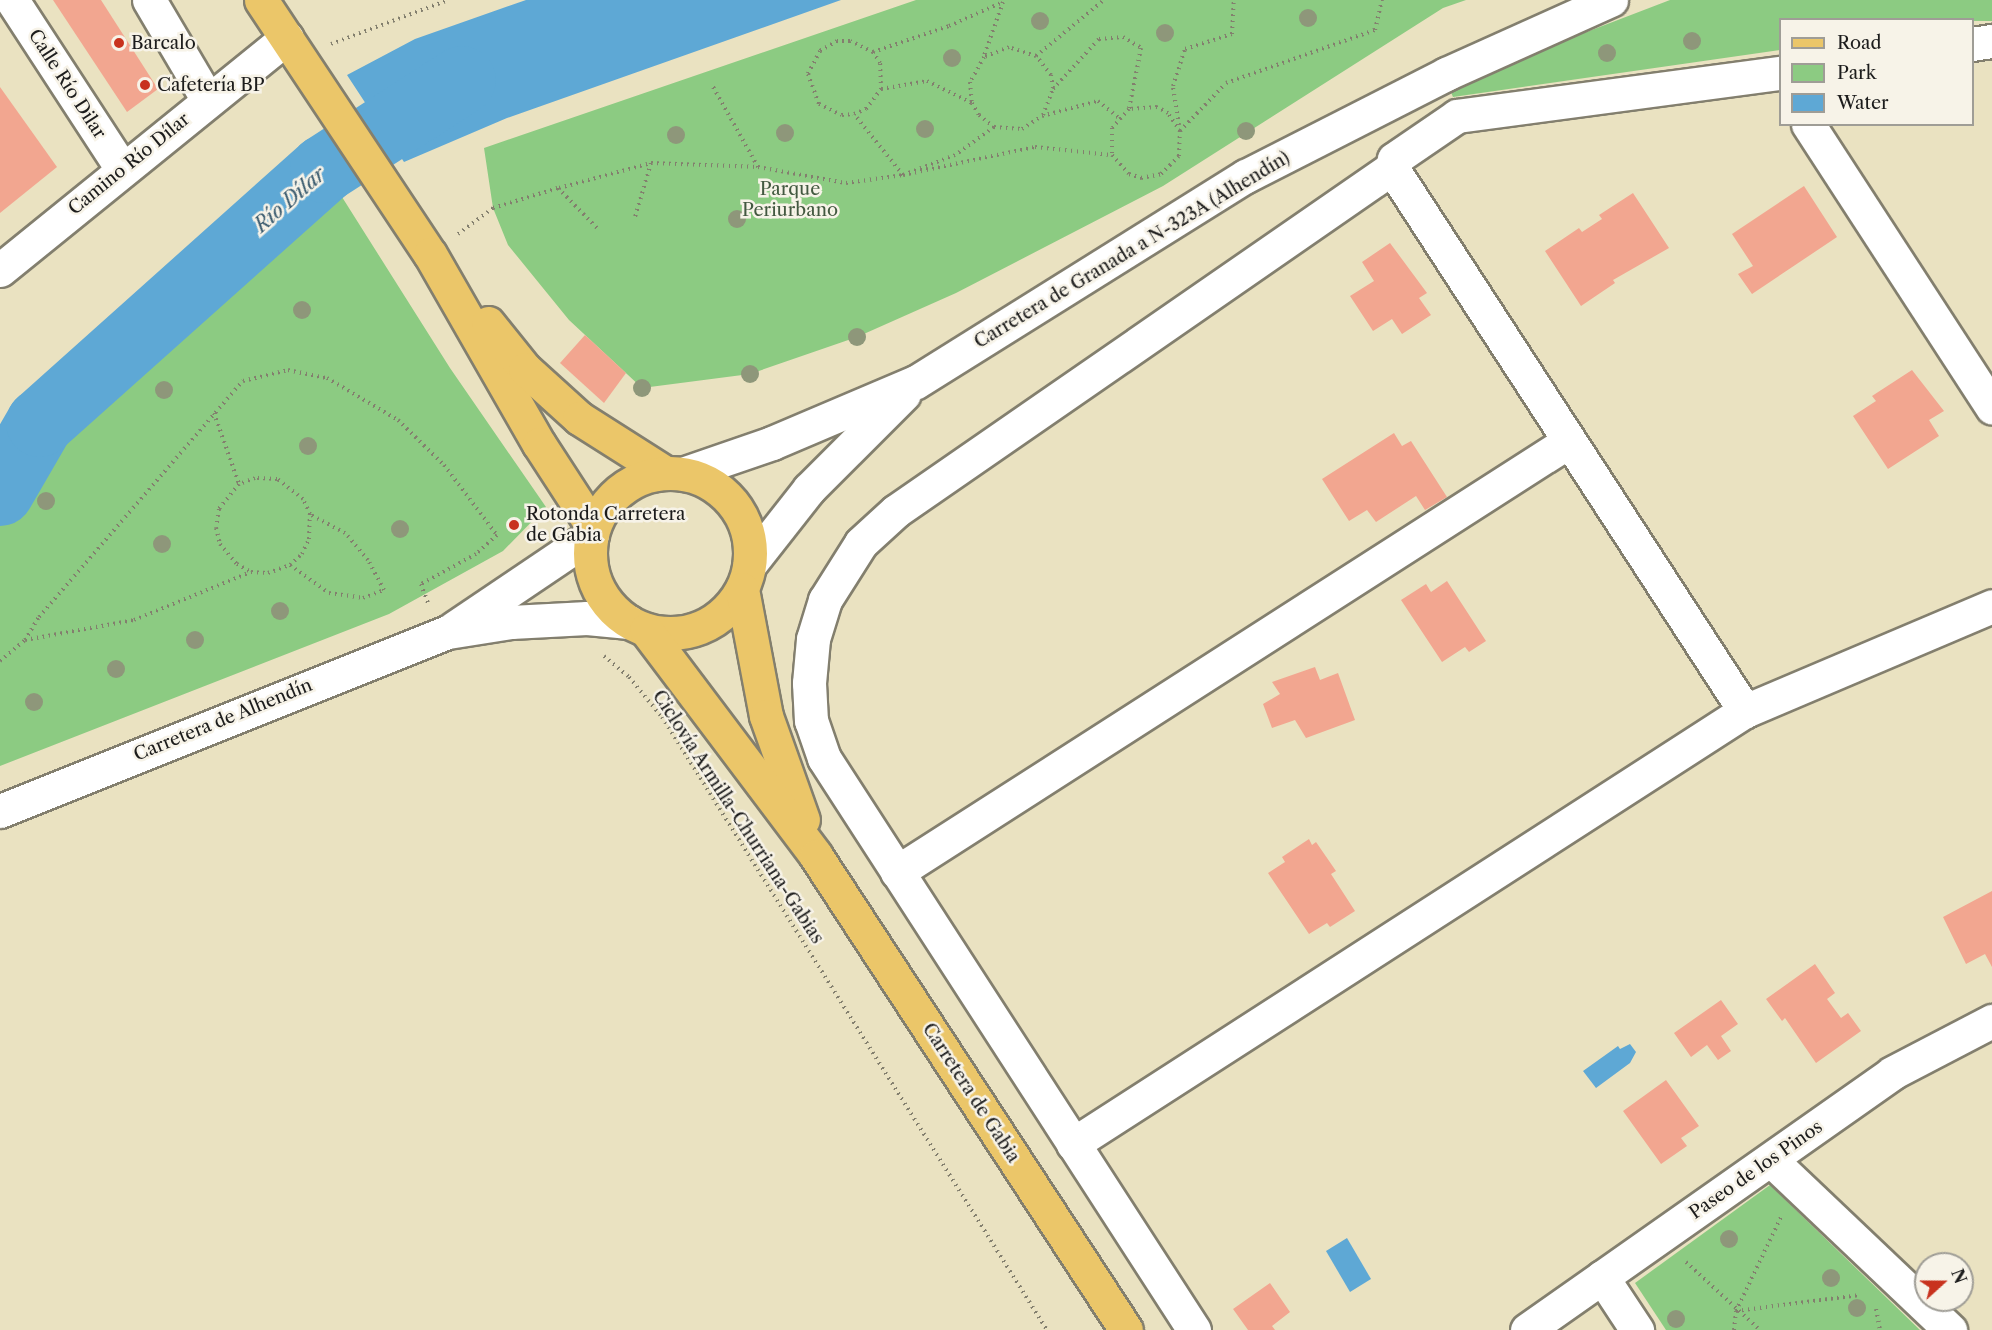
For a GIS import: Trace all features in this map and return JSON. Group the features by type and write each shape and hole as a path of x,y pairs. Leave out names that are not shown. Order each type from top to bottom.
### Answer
{"main road":[{"path":"261,0 430,254 538,444 592,531"},
{"path":"430,254 525,369 579,418 674,473 717,487 738,509 748,533 746,577 724,613 700,628 673,634 638,626 599,591 590,560 592,531 620,489 674,473"},
{"name":"Carretera de Gabia","path":"746,577 766,716 816,856"},
{"name":"Carretera de Gabia","path":"638,626 816,856 1126,1330"}],"street":[{"name":"Calle Río Dilar","path":"12,0 122,169"},
{"path":"149,0 208,100"},
{"name":"Carretera de Granada a N-323A (Alhendín)","path":"674,473 772,442 916,382 1246,176 1446,74 1611,0"},
{"path":"1974,44 1992,41"},
{"name":"Camino Río Dílar","path":"0,270 208,100 299,57"},
{"path":"1194,1330 824,758 811,721 813,639 825,600 861,543 896,511 1392,168 1394,159 1457,116 1779,73"},
{"path":"1809,126 1992,406"},
{"path":"1392,168 1745,711"},
{"name":"Carretera de Granada a N-323A (Alhendín)","path":"746,577 809,489 916,382"},
{"path":"897,872 1569,441"},
{"path":"444,633 592,531"},
{"path":"1073,1144 1745,711 1992,606"},
{"path":"444,633 512,622 587,618 638,626"},
{"name":"Carretera de Alhendín","path":"0,811 444,633"},
{"name":"Paseo de los Pinos","path":"1527,1330 1892,1073 1992,1021"},
{"path":"1771,1160 1950,1330"},
{"path":"1602,1277 1638,1330"}],"path":[{"path":"299,57 448,0"},
{"path":"1036,56 1104,0"},
{"path":"1180,131 1168,113 1157,107 1129,109 1118,117 1109,140 1112,155 1129,174 1141,177 1161,174 1179,156 1180,131 1173,86 1185,49 1232,34 1234,0"},
{"path":"1180,131 1226,83 1375,30 1382,0"},
{"path":"873,52 949,26 1005,1"},
{"path":"1005,1 984,57 970,82 972,103 979,115 994,127 1022,129 1042,116 1098,101 1118,117"},
{"path":"1042,116 1053,89 1099,39 1123,37 1141,48 1129,109"},
{"path":"850,40 873,52 880,63 881,89 866,109 854,114 835,113 819,104 812,93 810,67 820,51 837,41 850,40"},
{"path":"984,57 1009,47 1036,56 1051,75 1053,89"},
{"path":"881,89 927,81 972,103"},
{"path":"712,85 758,167"},
{"path":"854,114 903,175"},
{"path":"903,175 955,155 994,127"},
{"path":"430,254 493,208 651,163 758,167 846,183 903,175 1035,147 1112,155"},
{"path":"636,218 651,163"},
{"path":"558,188 597,228"},
{"path":"0,661 25,640 39,617 243,381 288,370 327,378 398,420 444,465 497,535 476,554 421,584 444,633"},
{"path":"214,413 239,484"},
{"path":"251,572 229,558 220,544 216,528 219,509 239,484 255,478 277,479 297,493 310,514 345,533 368,560 384,590 363,598 329,593 290,565"},
{"path":"25,640 134,620 251,572 268,573 290,565 302,554 309,539 310,514"},
{"name":"Ciclovía Armilla-Churriana-Gabias","path":"601,653 629,677 662,717 1047,1330"},
{"path":"1734,1330 1736,1311 1784,1211"},
{"path":"1683,1259 1736,1311 1760,1330"},
{"path":"1736,1311 1873,1294"}],"green space":[{"name":"Parque Periurbano","path":"916,0 1466,0 1443,8 1163,186 956,293 857,337 750,374 642,388 569,320 508,245 493,208 484,148"},
{"path":"1670,0 1992,0 1992,21 1974,21 1974,18 1779,18 1779,50 1453,97 1448,85"},
{"path":"342,197 450,368 546,507 503,551 389,614 0,766 0,464 244,265"},
{"path":"1770,1185 1920,1330 1666,1330 1635,1283"}],"water":[{"path":"526,0 841,0 507,118 404,162 347,75 415,39"},
{"path":"1630,1044 1636,1052 1630,1063 1596,1088 1583,1071 1618,1046 1620,1049"},
{"path":"1347,1238 1371,1279 1350,1292 1326,1251"}],"building":[{"path":"53,0 101,0 158,89 127,112"},
{"path":"0,87 57,167 0,213"},
{"path":"1804,186 1837,237 1752,294 1738,274 1753,266 1732,234"},
{"path":"1633,193 1669,248 1613,280 1615,283 1581,306 1545,251 1579,228 1582,232 1602,219 1599,215"},
{"path":"1390,243 1427,293 1419,298 1431,315 1402,334 1392,319 1373,331 1350,296 1374,281 1362,262"},
{"path":"585,335 626,373 604,403 560,363"},
{"path":"1912,370 1944,411 1929,420 1939,436 1888,469 1853,416 1876,401 1872,396"},
{"path":"1394,433 1402,446 1411,441 1447,497 1425,510 1416,496 1376,522 1367,510 1349,521 1322,479"},
{"path":"1447,581 1486,641 1469,652 1465,647 1442,662 1401,600 1426,584 1431,592"},
{"path":"1315,667 1320,680 1338,673 1355,720 1306,738 1295,720 1272,728 1263,704 1280,694 1272,682"},
{"path":"1309,839 1312,845 1316,842 1336,871 1331,874 1355,911 1330,927 1327,923 1309,934 1268,873 1285,862 1282,857"},
{"path":"1992,891 1992,967 1985,954 1966,964 1943,917"},
{"path":"1815,964 1835,993 1827,999 1841,1018 1848,1013 1861,1031 1816,1063 1785,1018 1782,1021 1766,999"},
{"path":"1721,1000 1738,1024 1721,1036 1731,1051 1718,1060 1707,1045 1691,1057 1674,1033"},
{"path":"1666,1080 1699,1126 1681,1138 1687,1146 1661,1164 1623,1111"},
{"path":"1270,1283 1290,1312 1272,1326 1275,1330 1248,1330 1233,1309"}],"waterway":[{"name":"Río Dílar","path":"0,492 40,423 324,169 462,80"}],"place":[{"name":"Barcalo","path":"119,43"},
{"name":"Cafetería BP","path":"145,85"},
{"name":"Rotonda Carretera de Gabia","path":"514,525"}]}
